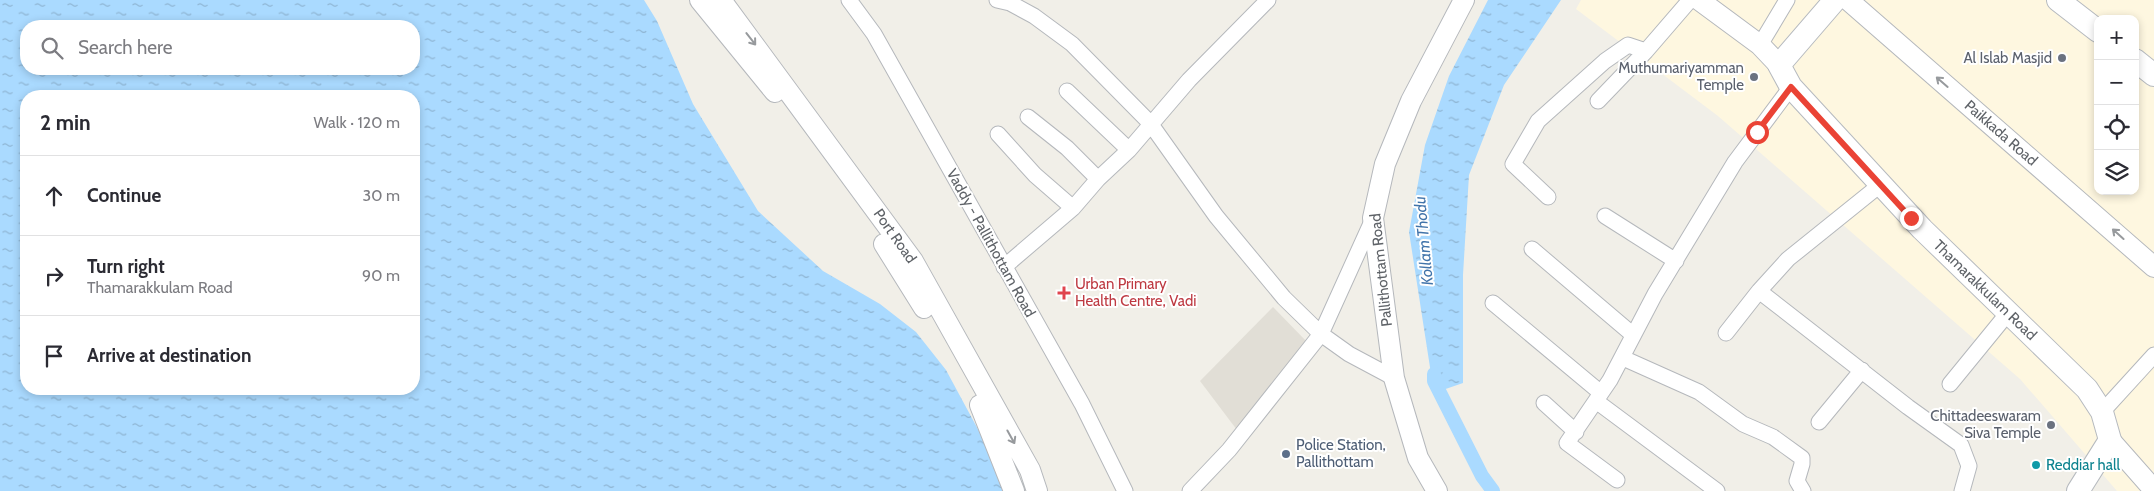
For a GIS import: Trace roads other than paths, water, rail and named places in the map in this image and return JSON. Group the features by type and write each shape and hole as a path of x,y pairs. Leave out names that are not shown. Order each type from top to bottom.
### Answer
{"main road":[{"path":"1779,65 1835,0"},
{"path":"2058,0 2094,28"},
{"path":"2139,63 2154,75"},
{"name":"Thamarakkulam Road","path":"1779,65 1791,87 1880,185 1922,229 2087,389 2102,412 2110,440"},
{"path":"2078,491 2110,440"}],"street":[{"name":"Port Road","path":"700,0 774,92 898,262 986,416 1014,491"},
{"name":"Port Road","path":"721,0 913,261 1030,470 1037,491"},
{"name":"Vaddy - Pallithottam Road","path":"848,0 874,34 1082,404 1126,491"},
{"path":"997,0 1010,3 1034,16 1072,44 1150,123 1216,216 1284,298 1321,334 1349,354 1394,378"},
{"path":"1004,267 1073,208 1098,179 1129,150 1150,123 1268,0"},
{"name":"Pallithottam Road","path":"1437,491 1418,458 1394,378 1373,218 1385,164 1411,101 1464,0"},
{"path":"1598,101 1646,51 1690,0"},
{"name":"Thamarakkulam Road","path":"1699,0 1760,46 1779,65"},
{"path":"1760,46 1787,0"},
{"name":"Paikkada Road","path":"1848,0 2154,266"},
{"path":"1548,197 1513,164 1538,122 1605,61 1628,46 1646,51"},
{"path":"1617,480 1567,443 1623,358 1632,334 1735,162 1791,87"},
{"path":"1067,91 1129,150"},
{"path":"1028,117 1067,148 1098,179"},
{"path":"998,134 1035,175 1073,208"},
{"path":"1726,333 1760,290 1788,259 1880,185"},
{"path":"1605,216 1676,260"},
{"path":"1190,491 1229,450 1321,334 1373,218"},
{"path":"1532,249 1632,334"},
{"path":"1760,290 1908,407 1961,445 1969,466 1962,491"},
{"path":"1493,303 1599,397 1717,491"},
{"path":"1950,384 2008,313"},
{"path":"2102,412 2154,355"},
{"path":"1623,358 1699,392 1743,424 1773,437 1802,458 1798,481 1803,491"},
{"path":"1819,422 1862,370"},
{"path":"1544,403 1576,432"},
{"path":"2110,440 2154,490"}],"water":[{"path":"0,0 644,0 657,21 693,104 758,211 823,271 880,304 916,332 946,370 987,446 1005,491 0,491"},
{"path":"1488,0 1561,0 1504,85 1469,175 1463,275 1463,383 1434,393 1409,232 1425,145 1449,76"}],"waterway":[{"name":"Kollam Thodu","path":"1434,374 1434,381 1482,476 1493,491"}],"place":[{"name":"Al Islab Masjid","path":"2062,58"},
{"name":"Muthumariyamman Temple","path":"1754,77"},
{"name":"Urban Primary Health Centre, Vadi","path":"1064,293"},
{"name":"Chittadeeswaram Siva Temple","path":"2051,425"},
{"name":"Police Station, Pallithottam","path":"1286,454"},
{"name":"Reddiar hall","path":"2036,465"}]}
